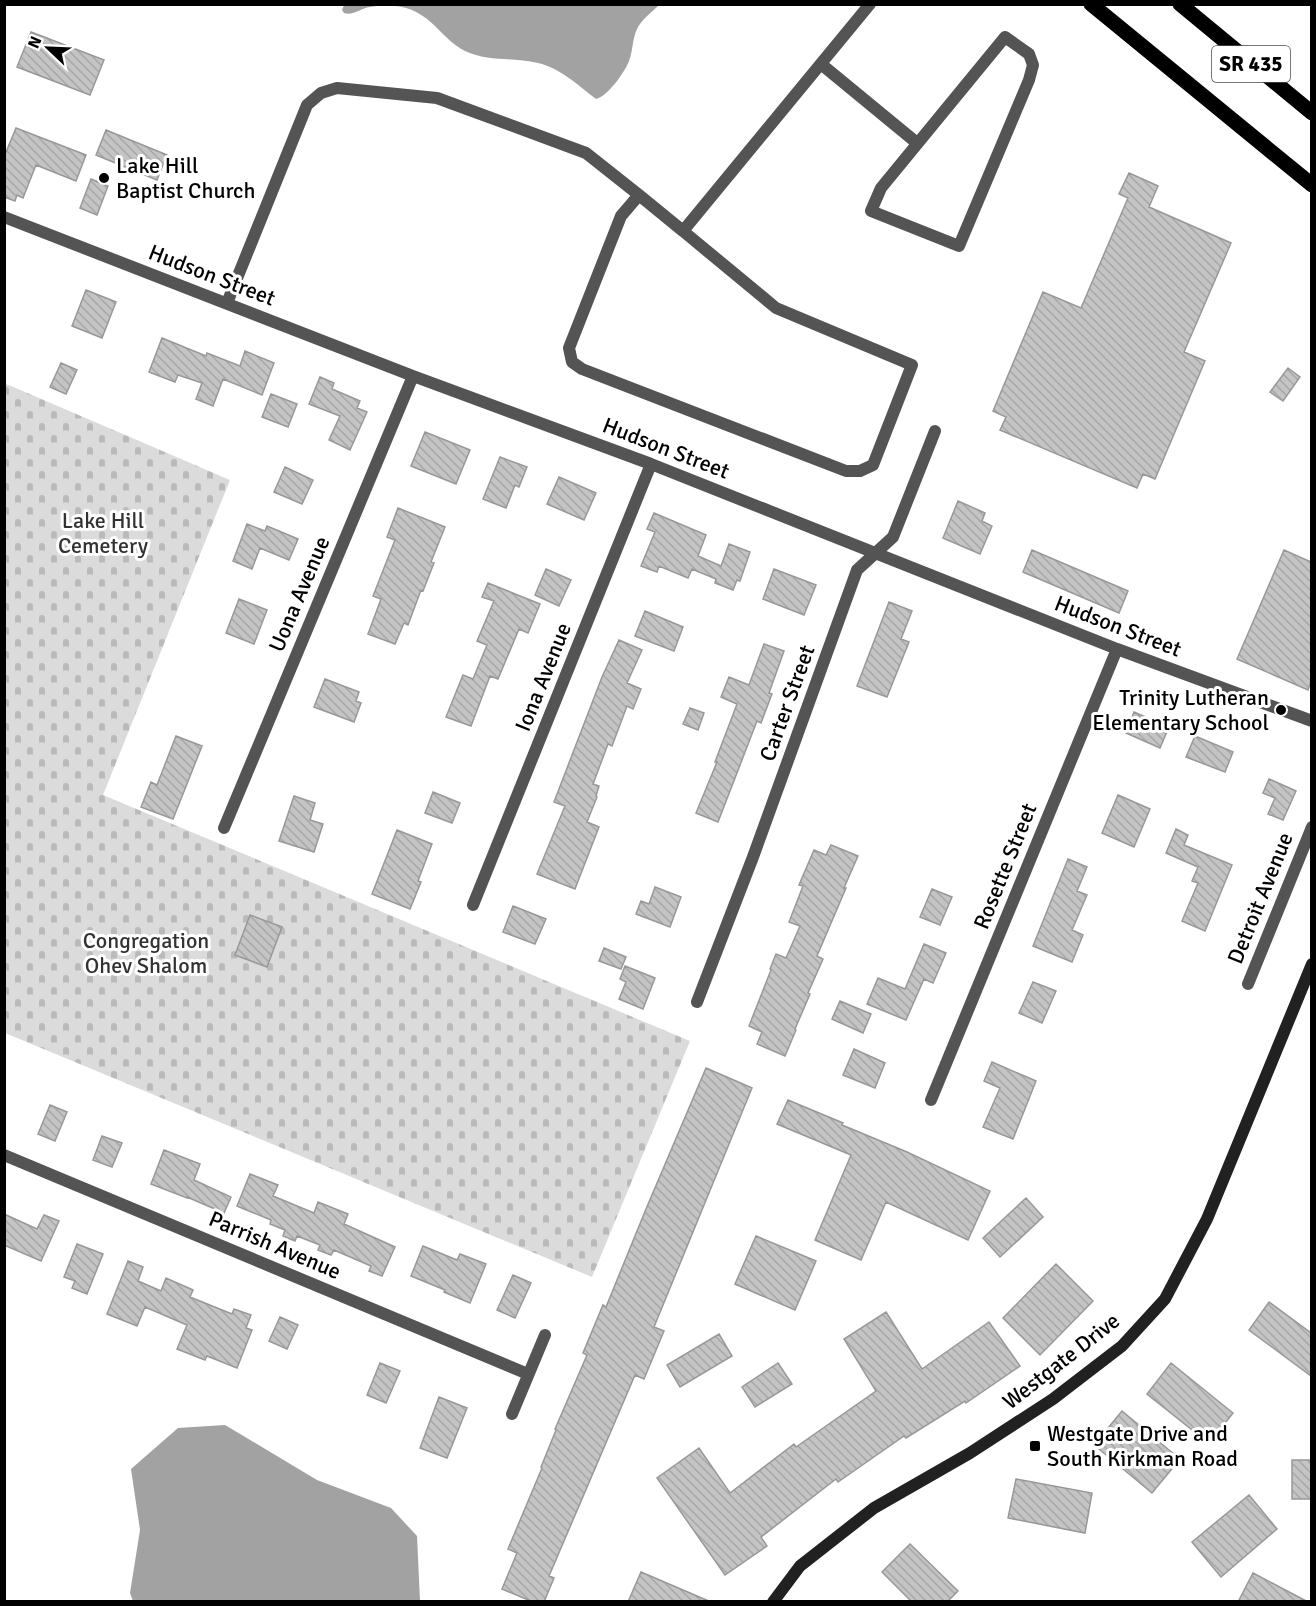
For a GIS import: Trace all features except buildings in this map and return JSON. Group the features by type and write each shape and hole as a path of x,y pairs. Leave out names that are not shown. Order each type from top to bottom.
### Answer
{"main road":[{"name":"SR 435","path":"1091,4 1311,185"},
{"name":"SR 435","path":"1180,4 1311,113"}],"street":[{"path":"682,231 870,4"},
{"path":"1005,37 1029,54 1033,65 1029,80 959,246 871,211 880,188 917,143 1005,37"},
{"path":"821,64 917,143"},
{"path":"227,303 307,105 321,93 337,88 437,98 586,153 639,195 776,308 912,365 873,465 860,471 846,471 582,369 572,362 569,348 621,216 639,195"},
{"name":"Hudson Street","path":"4,216 413,376 651,464 1117,649 1311,721"},
{"name":"Uona Avenue","path":"224,828 413,376"},
{"name":"Carter Street","path":"697,1002 753,857 857,570 893,537 935,430"},
{"name":"Iona Avenue","path":"473,905 651,464"},
{"name":"Rosette Street","path":"931,1100 1117,649"},
{"name":"Detroit Avenue","path":"1248,984 1311,827"},
{"name":"Westgate Drive","path":"773,1602 800,1566 874,1508 970,1453 1053,1399 1122,1346 1165,1299 1208,1219 1311,964"},
{"name":"Parrish Avenue","path":"4,1155 528,1374"},
{"path":"512,1414 545,1335"}],"green space":[{"name":"Congregation Ohev Shalom","path":"4,383 230,480 103,795 690,1041 592,1277 5,1033"}],"shaded area":[{"path":"344,4 659,5 639,26 629,61 620,77 605,94 596,99 546,65 529,61 483,57 465,51 415,11 379,6 347,14 342,10"},
{"path":"225,1425 317,1480 391,1508 417,1536 420,1601 133,1601 130,1593 140,1530 131,1469 178,1428"}],"place":[{"name":"Lake Hill Baptist Church","path":"104,178"},
{"name":"Trinity Lutheran Elementary School","path":"1281,710"},
{"name":"Westgate Drive and South Kirkman Road","path":"1035,1446"}],"park label":[{"name":"Lake Hill Cemetery","path":"103,532"}]}
